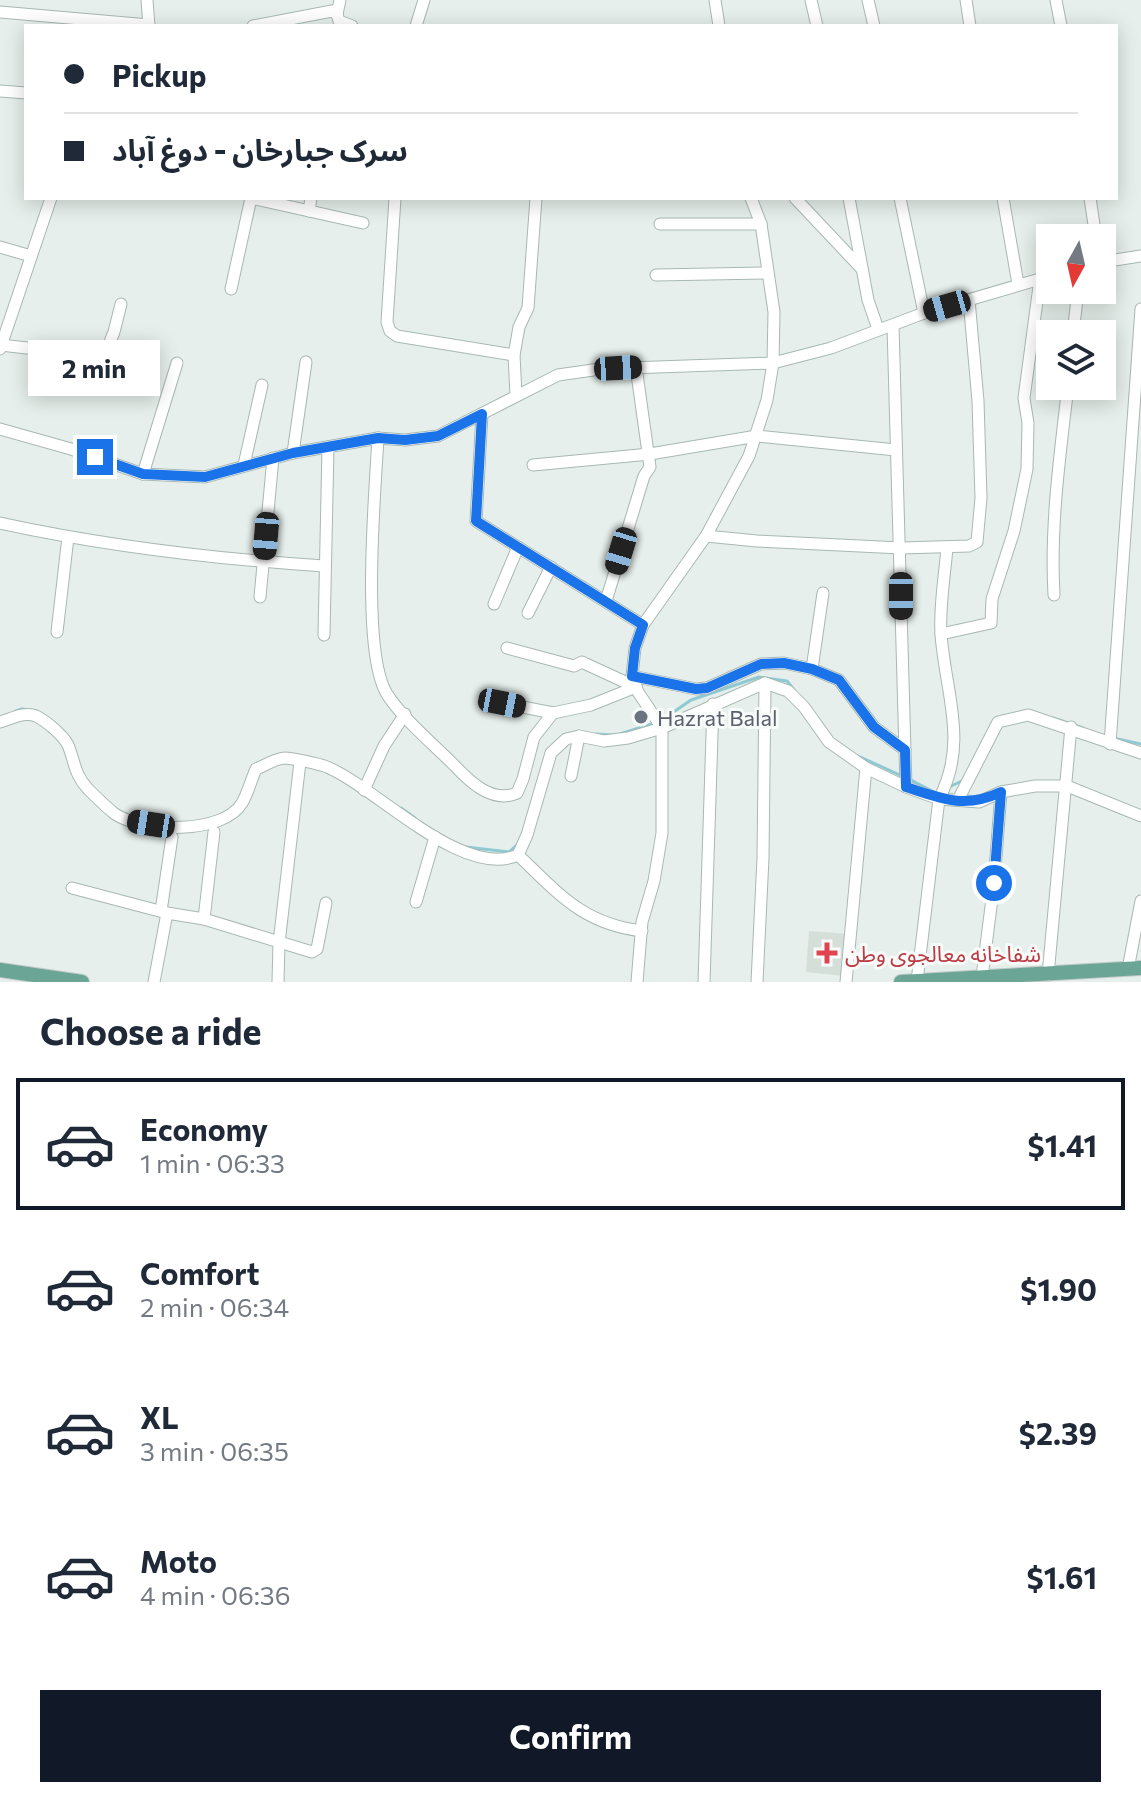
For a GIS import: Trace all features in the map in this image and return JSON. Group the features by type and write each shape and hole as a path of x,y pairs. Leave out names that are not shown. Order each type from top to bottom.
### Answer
{"main road":[{"path":"901,982 1134,968"},
{"path":"0,970 82,982"}],"street":[{"path":"147,0 149,24"},
{"path":"340,0 337,14 339,21 347,24"},
{"path":"417,24 424,0"},
{"path":"715,0 719,24"},
{"path":"811,0 817,24"},
{"path":"868,0 874,24"},
{"path":"966,0 970,24"},
{"path":"1056,0 1061,24"},
{"path":"0,12 128,24"},
{"path":"268,24 319,12 337,14"},
{"path":"0,91 24,93"},
{"path":"50,200 1,347 104,357 121,304"},
{"path":"231,289 249,200"},
{"path":"254,200 363,223"},
{"path":"309,211 311,200"},
{"path":"395,200 387,322 390,331 397,336 514,355"},
{"path":"516,395 514,355 519,327 528,308 536,200"},
{"path":"637,982 642,931 662,833 662,728 634,681 635,648 643,625 706,536 757,436 773,363 774,312 761,224 752,200"},
{"path":"797,200 861,269"},
{"path":"849,200 861,269 878,329"},
{"path":"900,200 924,313"},
{"path":"1003,200 1018,284"},
{"path":"1090,200 1094,224"},
{"path":"660,224 761,224"},
{"path":"0,247 31,256"},
{"path":"1116,260 1141,256"},
{"path":"656,275 766,273"},
{"path":"0,429 143,474 205,477 293,453 378,438 405,440 438,436 558,375 600,369 773,363 831,348 924,313 1036,279"},
{"path":"706,536 901,548 969,546 977,542 981,498 978,401 969,300"},
{"path":"941,634 991,623 992,599 1014,531 1027,469 1028,423 1024,398 1040,304"},
{"path":"1110,744 1141,309"},
{"path":"893,326 906,787"},
{"path":"293,453 306,362"},
{"path":"143,474 177,363"},
{"path":"606,601 644,476 650,467 636,367"},
{"path":"244,465 262,385"},
{"path":"1054,595 1052,561 1067,400"},
{"path":"482,414 476,521 643,625"},
{"path":"533,465 650,454 757,436 896,450"},
{"path":"378,438 372,536 377,665 386,693 465,777 483,791 500,796 517,793 534,737 553,713"},
{"path":"324,635 328,447"},
{"path":"260,597 273,458"},
{"path":"0,523 68,537 263,562 324,566"},
{"path":"57,632 68,537"},
{"path":"494,604 518,547"},
{"path":"917,981 939,799 949,779 954,744 950,687 941,634 947,547"},
{"path":"528,613 551,567"},
{"path":"812,669 823,593"},
{"path":"507,648 574,666 586,664 634,681 696,689 707,688 761,664 784,663 812,669 839,680 874,727 905,750"},
{"path":"502,703 553,713 591,705 634,681"},
{"path":"757,982 763,858 765,683"},
{"path":"518,855 527,835 551,753 566,739 579,736 604,741 628,738 662,728 765,683 788,691 804,707 829,742 866,768 939,799 979,802 1001,792 1035,786 1067,786 1141,816"},
{"path":"704,982 713,704"},
{"path":"0,722 24,714 35,716 67,743 73,768 87,788 116,815 133,821 169,827 194,827 216,822 242,804 256,769 283,758 327,767 435,837 476,858 497,860 518,855"},
{"path":"364,790 384,746 405,714"},
{"path":"958,800 998,722 1028,715 1141,753"},
{"path":"1048,975 1071,727"},
{"path":"571,776 579,736"},
{"path":"278,982 279,943 300,762"},
{"path":"846,982 866,768"},
{"path":"982,977 1001,792"},
{"path":"204,919 214,832"},
{"path":"154,982 172,837"},
{"path":"416,902 435,837"},
{"path":"518,855 556,891 591,918 615,928 642,931"},
{"path":"72,888 204,919 315,952 326,903"},
{"path":"1134,968 1141,901"}],"shaded area":[{"name":"شفاخانه معالجوی وطن","path":"809,931 849,934 845,976 806,972"}],"waterway":[{"path":"662,720 691,700 759,677 787,681 795,691"},
{"path":"16,711 36,711"},
{"path":"1053,718 1083,728"},
{"path":"620,734 655,723"},
{"path":"596,734 613,735"},
{"path":"1113,738 1141,744"},
{"path":"858,756 902,776"},
{"path":"909,779 934,792"},
{"path":"949,787 964,780"},
{"path":"401,808 415,818"},
{"path":"466,847 509,852 519,843"}],"place":[{"name":"Hazrat Balal","path":"641,717"},
{"name":"شفاخانه معالجوی وطن","path":"827,953"}],"route":[{"path":"95,457 143,474 205,477 293,453 378,438 405,440 438,436 482,414 476,521 643,625 635,648 632,676 696,689 707,688 761,664 784,663 812,669 839,680 874,727 905,750 906,787 939,799 979,802 1001,792 994,883"}]}
